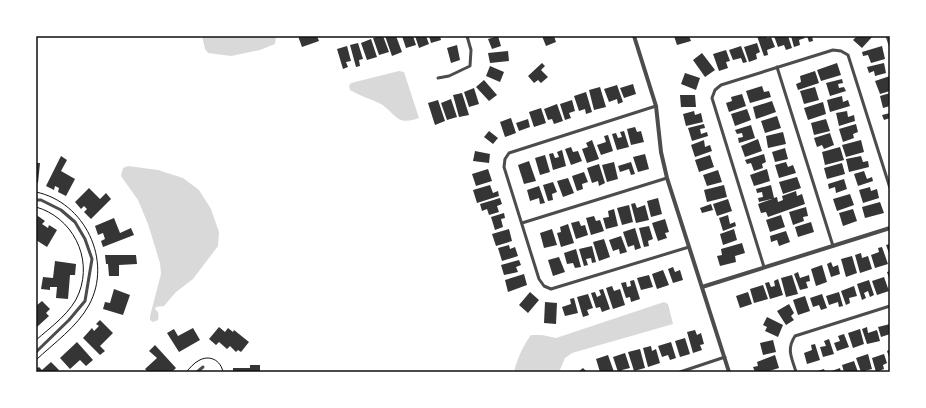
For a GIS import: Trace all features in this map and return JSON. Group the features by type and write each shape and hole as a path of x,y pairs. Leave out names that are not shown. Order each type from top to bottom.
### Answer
{"street":[{"path":"438,78 449,76 470,66 471,50 466,36"},
{"path":"634,36 656,106 661,152 667,178 729,372"},
{"path":"887,36 890,45"},
{"path":"764,267 712,98 715,90 721,85 833,50 841,51 848,55 890,188"},
{"path":"777,67 833,246"},
{"path":"656,106 509,152 505,159 504,167 539,280 544,286 551,289 689,247"},
{"path":"522,223 667,178"},
{"path":"36,200 41,200 61,210 75,222 85,239 92,258 90,278 85,301 69,320 36,352"},
{"path":"702,287 890,228"},
{"path":"796,372 790,352 790,344 795,336 890,306"},
{"path":"680,372 725,357"},
{"path":"197,372 202,367"}],"path":[{"path":"36,192 51,196 63,203 84,224 91,236 98,257 98,271 95,291 90,304 81,318 36,360"},
{"path":"36,207 56,216 65,223 77,241 83,265 83,276 79,293 72,305 36,340"}],"shaded area":[{"path":"202,36 276,36 275,44 260,50 231,56 208,53 205,49"},
{"path":"399,71 404,72 419,118 403,121 381,104 350,90 349,86 351,83"},
{"path":"128,166 158,170 183,178 199,190 211,209 219,232 218,246 193,279 176,292 164,306 156,307 155,309 159,317 158,320 153,322 150,320 150,316 161,274 160,263 148,224 138,200 121,176 123,168"},
{"path":"664,302 668,304 673,324 572,353 565,358 559,372 514,372 525,344 531,335 542,335 556,338"}],"building":[{"path":"298,36 317,36 319,41 302,47"},
{"path":"383,36 389,52 379,55 373,38"},
{"path":"385,36 396,36 402,52 392,56"},
{"path":"402,36 413,36 416,45 406,48"},
{"path":"415,36 426,36 429,44 419,48"},
{"path":"429,36 440,36 441,40 431,43"},
{"path":"498,36 501,46 492,49 488,39"},
{"path":"542,36 554,36 556,42 546,46"},
{"path":"674,36 689,36 691,41 677,45"},
{"path":"757,36 767,36 767,38 771,37 775,47 767,50 768,55 764,56"},
{"path":"774,36 788,36 792,48 786,50 784,45 778,47"},
{"path":"791,36 804,36 805,38 799,40 800,45 794,47"},
{"path":"807,36 812,36 813,41 809,42"},
{"path":"857,36 873,36 862,48 853,40"},
{"path":"371,39 377,57 367,60 361,43"},
{"path":"358,43 363,59 359,60 360,66 356,67 350,45"},
{"path":"757,43 760,52 756,54 757,59 749,62 744,47"},
{"path":"457,45 460,60 451,63 447,48"},
{"path":"347,46 351,61 346,62 348,67 343,69 337,49"},
{"path":"741,46 747,62 743,63 741,58 733,60 729,50"},
{"path":"882,46 885,59 871,63 868,55 863,56 862,52"},
{"path":"726,50 730,61 726,62 728,68 719,71 713,54"},
{"path":"508,51 509,61 490,63 488,53"},
{"path":"702,53 715,70 705,77 693,60"},
{"path":"542,63 545,66 541,70 548,77 541,83 538,80 534,83 528,76"},
{"path":"837,63 841,75 821,81 817,70"},
{"path":"884,63 886,73 875,76 874,71 869,73 867,67"},
{"path":"490,66 504,72 500,82 486,76"},
{"path":"815,71 819,83 798,90 796,84 801,82 800,76"},
{"path":"685,73 700,78 696,90 681,84"},
{"path":"890,76 890,91 880,94 875,81"},
{"path":"842,79 843,83 838,84 839,88 844,87 846,91 830,96 826,83"},
{"path":"484,80 497,95 489,101 476,87"},
{"path":"633,84 636,94 624,98 620,88"},
{"path":"617,85 623,102 618,104 617,99 609,102 604,89"},
{"path":"762,86 764,92 769,91 771,97 750,103 746,91"},
{"path":"600,87 606,107 594,110 589,90"},
{"path":"815,87 819,100 804,104 800,91"},
{"path":"474,88 479,104 469,107 464,92"},
{"path":"586,92 592,112 586,114 585,109 579,111 574,96"},
{"path":"462,93 469,115 459,117 453,95"},
{"path":"890,93 890,106 883,108 880,96"},
{"path":"742,94 746,106 729,112 726,103 732,101 731,97"},
{"path":"680,95 695,95 696,107 681,107"},
{"path":"842,96 843,102 848,100 850,106 830,112 827,100"},
{"path":"451,99 457,117 447,120 441,103"},
{"path":"438,100 445,121 435,125 428,103"},
{"path":"572,100 575,111 569,113 571,118 565,120 560,104"},
{"path":"772,101 776,112 756,119 753,107"},
{"path":"823,102 826,114 808,120 804,108"},
{"path":"557,104 563,121 554,124 552,119 548,120 544,109"},
{"path":"541,108 546,123 534,127 529,112"},
{"path":"747,109 751,120 735,126 731,114"},
{"path":"694,111 695,115 701,113 703,122 686,126 683,114"},
{"path":"847,111 848,117 854,115 855,121 839,126 836,113"},
{"path":"890,113 890,118 884,120 882,115"},
{"path":"777,116 781,128 765,133 761,121"},
{"path":"511,118 516,133 505,137 500,122"},
{"path":"528,119 530,127 519,131 516,123"},
{"path":"826,119 830,131 814,135 811,123"},
{"path":"704,124 705,128 700,129 701,134 707,132 708,136 692,141 688,128"},
{"path":"856,124 858,132 853,134 854,138 843,142 839,129"},
{"path":"751,125 755,138 739,143 738,138 743,137 742,133 737,134 735,130"},
{"path":"635,127 637,132 641,131 644,142 631,145 627,129"},
{"path":"489,131 498,138 493,144 484,137"},
{"path":"624,131 629,147 617,150 612,134 616,133 618,138 622,137 620,132"},
{"path":"783,132 786,144 768,148 766,136"},
{"path":"830,133 834,145 824,149 822,145 817,147 814,138"},
{"path":"608,135 613,151 601,155 597,145 606,142 604,136"},
{"path":"758,139 762,151 745,157 741,146"},
{"path":"592,140 599,159 587,163 582,149 588,147 586,143"},
{"path":"704,140 705,147 710,145 712,151 695,157 691,145"},
{"path":"861,140 864,152 846,157 842,145"},
{"path":"571,147 573,152 578,151 582,161 571,165 565,149"},
{"path":"840,147 844,160 825,165 822,152"},
{"path":"785,148 788,159 775,162 772,152"},
{"path":"562,150 566,166 553,170 549,154 553,153 555,158 559,157 557,152"},
{"path":"475,151 490,154 489,163 473,161"},
{"path":"645,154 649,169 638,172 633,157"},
{"path":"764,154 766,162 762,164 763,168 754,171 751,163 747,164 745,160"},
{"path":"545,155 550,172 540,175 535,158"},
{"path":"710,155 714,167 699,172 695,160"},
{"path":"61,156 67,160 61,171 75,179 66,196 58,192 59,188 55,186 54,190 46,186"},
{"path":"861,156 863,162 868,161 869,167 849,172 846,159"},
{"path":"529,161 536,181 524,184 518,165"},
{"path":"614,162 618,179 607,182 602,165"},
{"path":"631,162 635,174 631,175 629,169 620,172 618,166"},
{"path":"786,162 788,167 793,165 796,173 779,178 775,165"},
{"path":"36,163 40,163 38,183 36,182"},
{"path":"842,163 845,174 827,179 824,168"},
{"path":"599,164 605,183 599,186 598,181 592,183 587,168"},
{"path":"488,169 492,181 476,186 472,174"},
{"path":"767,169 770,181 754,186 750,175"},
{"path":"718,170 722,182 707,186 703,175"},
{"path":"864,171 867,179 872,177 873,181 858,186 854,174"},
{"path":"584,172 588,182 582,184 583,189 577,191 572,176"},
{"path":"797,177 801,188 783,194 779,182"},
{"path":"568,178 574,193 563,197 557,181"},
{"path":"844,179 847,189 836,193 835,187 829,189 828,184"},
{"path":"553,182 557,192 552,194 553,200 548,201 543,185"},
{"path":"490,185 493,193 498,191 499,196 477,203 473,190"},
{"path":"724,185 727,197 707,202 704,190"},
{"path":"771,185 774,198 777,197 778,202 783,200 782,196 796,191 797,196 802,194 805,204 768,217 766,212 761,213 758,204 772,199 759,202 758,198 763,197 762,192 757,193 756,189"},
{"path":"539,186 545,203 540,204 539,198 530,201 527,190"},
{"path":"870,187 871,191 877,189 879,198 863,203 859,190"},
{"path":"89,188 100,199 106,193 111,199 91,219 84,212 87,209 84,206 81,209 75,202"},
{"path":"850,194 854,205 837,211 833,199"},
{"path":"500,198 502,204 497,206 499,212 489,215 487,209 482,211 480,204"},
{"path":"658,198 662,214 651,217 647,201"},
{"path":"728,199 732,211 717,216 713,204"},
{"path":"880,202 884,213 865,218 862,207"},
{"path":"635,203 637,208 645,205 649,220 636,223 631,204"},
{"path":"711,204 713,210 702,213 700,208"},
{"path":"629,205 633,222 622,225 617,208"},
{"path":"806,207 808,216 803,217 804,221 793,225 789,212"},
{"path":"614,209 618,226 606,229 603,218 609,217 608,211"},
{"path":"853,209 857,221 843,226 839,213"},
{"path":"504,213 505,218 501,219 503,227 495,230 491,217"},
{"path":"728,215 730,224 735,222 736,226 723,231 719,218"},
{"path":"781,215 785,227 770,232 766,220"},
{"path":"38,216 45,221 42,224 48,228 49,225 57,230 47,247 36,240 36,219"},
{"path":"594,216 596,221 600,220 604,231 591,235 586,218"},
{"path":"114,218 120,233 131,228 134,235 103,247 101,241 105,239 103,233 98,235 95,226"},
{"path":"665,219 669,232 665,233 667,238 658,241 652,223"},
{"path":"579,221 581,226 585,225 588,235 576,239 571,223"},
{"path":"811,222 814,232 798,237 795,227"},
{"path":"568,224 574,243 561,247 557,233 561,232 560,227"},
{"path":"649,226 653,239 648,241 649,246 644,247 639,228"},
{"path":"635,228 641,248 635,250 634,245 628,247 623,232"},
{"path":"509,229 512,241 496,246 492,234"},
{"path":"552,229 557,245 544,248 540,233"},
{"path":"734,229 737,240 723,245 720,234"},
{"path":"786,231 790,242 779,246 777,240 771,242 770,236"},
{"path":"621,236 627,252 620,254 619,249 613,251 609,240"},
{"path":"604,239 610,257 599,261 593,242"},
{"path":"742,243 745,253 735,256 736,262 720,266 717,256 722,255 721,249"},
{"path":"890,244 890,256 886,245"},
{"path":"509,245 510,249 515,247 518,256 502,261 498,248"},
{"path":"592,246 596,262 592,263 591,258 586,259 588,265 584,266 579,249"},
{"path":"882,247 888,264 875,268 871,255 879,252 878,248"},
{"path":"576,249 581,267 575,268 573,263 567,264 564,253"},
{"path":"861,253 862,258 868,256 872,269 860,273 855,255"},
{"path":"105,255 136,255 137,264 119,265 119,276 109,276 108,264 106,264"},
{"path":"852,256 857,273 846,277 841,259"},
{"path":"559,257 565,272 553,276 548,260"},
{"path":"519,260 521,265 516,267 518,272 504,275 501,265"},
{"path":"55,261 76,264 75,275 70,275 68,299 56,298 57,287 50,287 50,290 41,289 43,277 53,278"},
{"path":"831,262 833,267 838,265 840,274 831,277 827,264"},
{"path":"822,265 827,282 816,286 811,269"},
{"path":"673,267 675,272 680,270 683,280 673,283 668,269"},
{"path":"663,270 669,285 657,289 652,274"},
{"path":"890,271 890,281 887,272"},
{"path":"798,272 800,278 809,275 810,281 806,282 808,288 800,290 794,274"},
{"path":"524,274 527,285 508,292 505,280"},
{"path":"649,275 653,287 641,290 637,278"},
{"path":"792,275 798,294 786,297 781,278"},
{"path":"884,277 889,291 877,295 872,281"},
{"path":"778,279 783,295 770,299 765,283 769,282 771,287 775,286 774,281"},
{"path":"634,280 640,299 631,302 630,297 626,298 621,283 626,282 627,287 631,286 630,281"},
{"path":"869,280 874,295 870,297 868,291 864,293 866,298 862,300 857,284"},
{"path":"763,285 768,299 754,303 750,289"},
{"path":"612,286 614,291 620,289 625,305 613,309 606,288"},
{"path":"854,286 857,296 849,298 850,303 846,305 841,291"},
{"path":"114,289 130,295 123,315 103,309 105,302 110,303"},
{"path":"603,289 610,309 602,312 600,307 596,308 591,293 595,292 597,297 601,295 599,290"},
{"path":"530,292 539,300 528,313 519,305"},
{"path":"748,292 752,304 740,308 736,296"},
{"path":"839,292 843,306 839,307 838,302 829,305 826,296"},
{"path":"588,294 593,308 587,310 589,315 583,317 577,297"},
{"path":"822,294 827,308 821,310 819,305 813,307 810,298"},
{"path":"805,296 810,311 798,315 793,300"},
{"path":"574,298 578,313 565,316 562,307 571,304 570,299"},
{"path":"42,301 50,309 46,313 49,316 37,327 36,306"},
{"path":"545,302 557,303 556,324 544,323"},
{"path":"789,304 794,313 791,316 794,320 786,325 777,311"},
{"path":"767,317 783,325 778,337 765,331 767,327 763,325"},
{"path":"100,320 113,333 100,346 105,351 100,355 83,338 92,328 94,331 99,326 96,324"},
{"path":"890,324 890,334 881,337 878,327"},
{"path":"219,327 225,332 228,328 233,332 234,330 249,342 241,352 238,350 236,352 230,346 227,349 219,342 216,345 209,339"},
{"path":"867,327 868,333 877,330 880,341 867,344 862,329"},
{"path":"193,328 200,340 179,352 167,333 174,329 178,336"},
{"path":"860,329 864,344 853,348 848,333"},
{"path":"695,330 697,335 701,333 704,344 700,345 702,350 693,353 687,332"},
{"path":"844,334 849,347 837,351 834,343 840,341 838,336"},
{"path":"685,338 690,354 680,357 675,341"},
{"path":"829,339 834,354 823,357 820,347 826,346 824,341"},
{"path":"773,340 776,352 763,355 760,343"},
{"path":"77,342 93,360 86,366 80,360 70,369 60,358"},
{"path":"671,342 676,358 670,360 668,355 662,357 658,346"},
{"path":"815,344 820,360 807,364 804,353 812,350 811,345"},
{"path":"155,345 176,368 172,372 148,372 145,369 157,358 149,351"},
{"path":"651,346 652,351 656,349 660,363 648,367 643,348"},
{"path":"640,349 645,368 634,371 628,352"},
{"path":"890,349 890,360 887,351"},
{"path":"625,353 630,368 622,370 622,372 618,372 613,357"},
{"path":"868,354 872,369 861,372 856,358"},
{"path":"884,354 887,363 883,365 884,369 876,372 872,358"},
{"path":"608,355 614,372 600,372 596,359"},
{"path":"775,355 779,368 766,372 755,372 753,367 758,366 757,362"},
{"path":"854,361 858,372 844,372 842,365"},
{"path":"51,362 59,370 56,372 36,372 36,369 39,367 42,370"},
{"path":"250,365 260,365 260,372 233,372 233,368 250,368"},
{"path":"583,368 587,372 578,372"},
{"path":"840,368 841,372 829,372"},
{"path":"824,369 825,372 814,372"}]}
